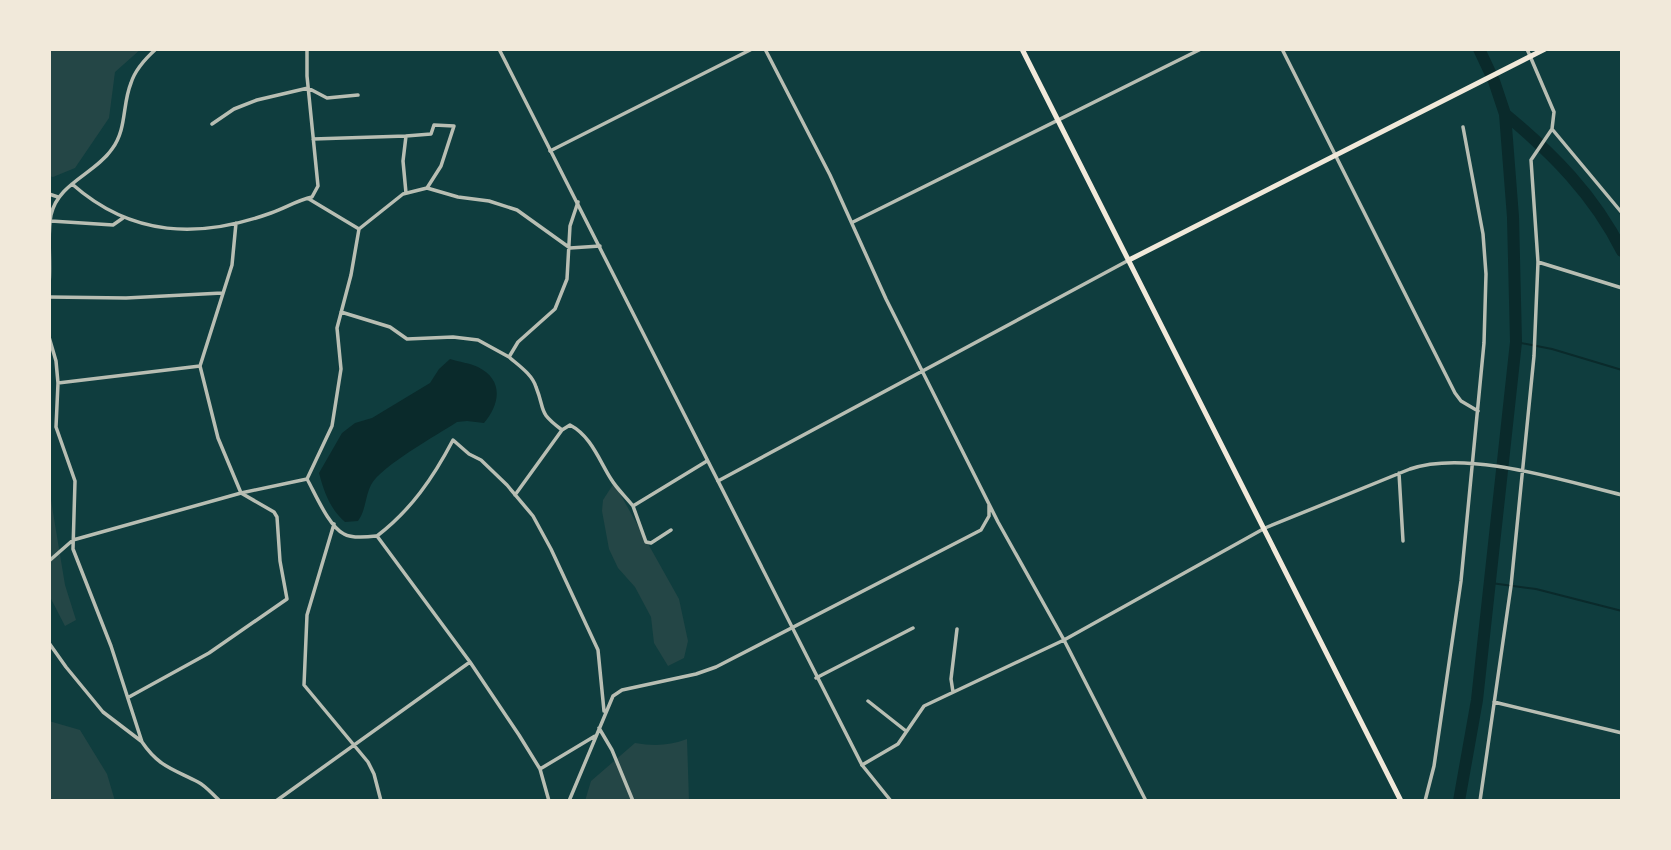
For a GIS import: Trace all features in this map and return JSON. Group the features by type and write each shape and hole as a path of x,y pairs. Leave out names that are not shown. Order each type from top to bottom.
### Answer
{"main road":[{"path":"1022,49 1401,801"},
{"path":"1129,260 1335,153 1545,49"}],"street":[{"path":"49,284 51,221 58,197 103,161 112,149 121,134 131,83 146,58 156,49"},
{"path":"72,184 123,218 145,226 186,231 236,223 312,197 318,186 308,88 307,49"},
{"path":"499,49 816,678 862,765 891,801"},
{"path":"550,151 752,49"},
{"path":"765,49 853,222 886,299 989,503 1064,640 1146,801"},
{"path":"853,222 1201,49"},
{"path":"1282,49 1455,393 1461,401 1478,411"},
{"path":"1480,801 1511,586 1534,356 1538,262 1531,160 1551,131 1554,112 1527,49"},
{"path":"212,124 234,109 257,100 308,88 327,97 358,95"},
{"path":"313,139 431,134 434,125 454,127 441,166 427,188"},
{"path":"1425,801 1434,766 1461,581 1484,342 1486,274 1483,234 1464,127"},
{"path":"1551,131 1622,213"},
{"path":"406,136 403,161 406,193"},
{"path":"307,479 332,426 341,369 337,328 359,229 406,193 427,188 517,210 570,248 600,246"},
{"path":"49,194 58,197"},
{"path":"307,198 359,229"},
{"path":"509,357 517,342 555,309 567,279 570,226 578,202"},
{"path":"51,221 113,225 123,218"},
{"path":"129,697 209,653 287,599 280,561 277,517 274,512 241,493 218,438 200,366 232,265 236,223"},
{"path":"717,481 1129,260"},
{"path":"1538,262 1622,288"},
{"path":"49,297 126,298 223,293"},
{"path":"341,312 390,327 407,339 453,337 478,340 509,357 529,375 536,386 542,412 562,430"},
{"path":"49,337 58,383 56,427 75,481 76,561 111,646 142,742"},
{"path":"58,383 200,366"},
{"path":"515,495 562,430 570,425 578,430 593,448 612,480 633,506 646,542 651,543 671,530"},
{"path":"307,479 334,524 346,536 377,537 411,506 438,468 453,440 481,460 533,516 551,549 598,650 604,713"},
{"path":"633,506 707,461"},
{"path":"862,765 898,744 924,706 1064,640 1265,528 1427,463 1472,464 1523,471 1622,495"},
{"path":"1399,473 1403,541"},
{"path":"49,561 74,540 241,493 307,479"},
{"path":"569,801 613,696 622,690 716,667 981,530 989,516 989,503"},
{"path":"334,524 307,615 303,685 353,744 374,774 381,801"},
{"path":"377,537 470,662 540,769 549,801"},
{"path":"816,678 913,628"},
{"path":"953,692 951,679 957,629"},
{"path":"49,643 103,712 142,742 151,755 166,768 201,783 220,801"},
{"path":"276,801 470,662"},
{"path":"868,701 906,731"},
{"path":"1494,702 1622,733"},
{"path":"599,728 612,750 633,801"},
{"path":"540,769 597,735"}],"shaded area":[{"path":"49,49 141,49 115,72 109,118 75,168 53,177 49,176"},
{"path":"450,359 472,364 492,379 497,393 489,416 484,423 457,422 397,460 371,485 358,521 345,522 328,500 319,473 342,433 355,423 372,418 430,383"},
{"path":"614,483 679,599 688,641 684,658 668,666 654,643 651,617 635,587 618,568 609,549 602,511 603,500"},
{"path":"49,488 65,585 76,620 65,626 49,595"},
{"path":"49,721 80,730 107,774 115,801 49,801"},
{"path":"687,739 689,801 585,801 591,781 635,743 661,745"}],"waterway":[{"path":"1459,801 1477,700 1516,342 1513,217 1505,114 1479,49"},
{"path":"1505,114 1571,176 1599,212 1622,251"},
{"path":"1516,342 1552,349 1622,370"},
{"path":"1491,583 1536,589 1622,611"}]}
